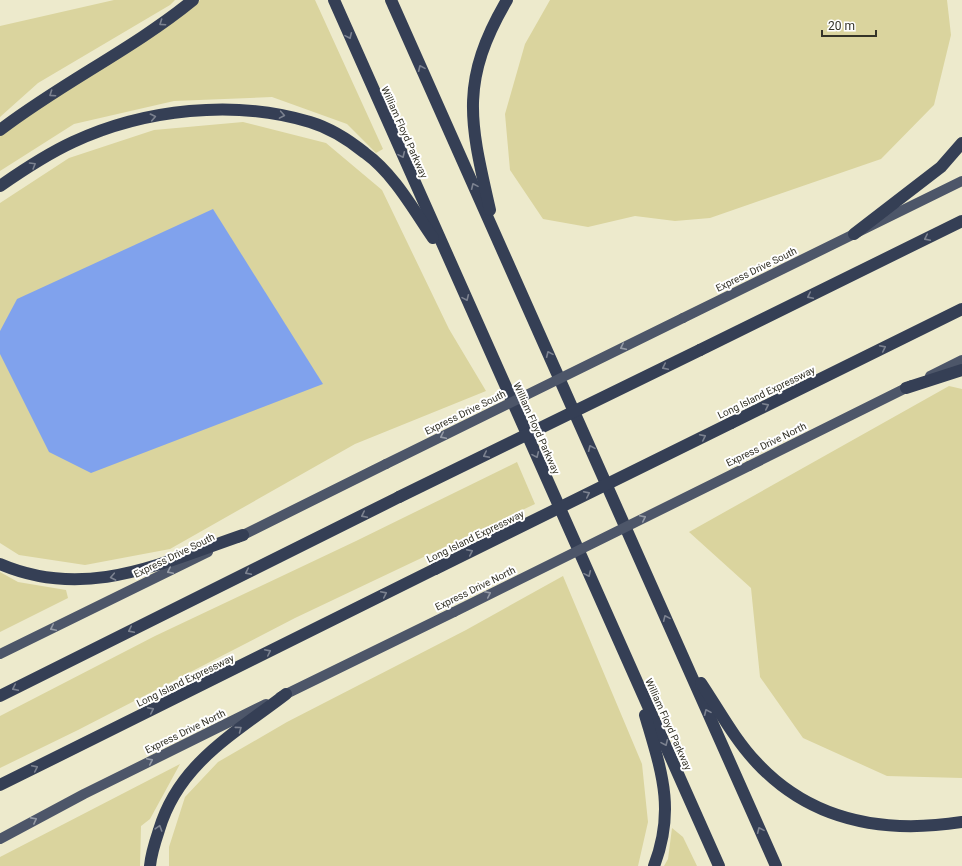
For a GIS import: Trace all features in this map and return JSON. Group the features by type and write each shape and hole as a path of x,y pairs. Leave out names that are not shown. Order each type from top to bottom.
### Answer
{"highway":[{"path":"0,130 57,90 159,25 193,0"},
{"name":"William Floyd Parkway","path":"334,0 719,866"},
{"path":"391,0 776,866"},
{"path":"495,235 475,141 472,96 478,64 484,46 494,22 507,0"},
{"path":"0,186 73,142 128,122 156,116 209,110 263,112 311,122 332,131 366,153 394,181 450,262"},
{"path":"854,234 941,167 962,143"},
{"path":"0,696 399,497 962,221"},
{"name":"Long Island Expressway","path":"0,785 962,309"},
{"path":"906,388 962,370"},
{"path":"0,564 37,576 62,580 110,578 134,572 243,535"},
{"path":"681,654 744,747 771,777 806,802 845,819 866,823 912,826 962,822"},
{"path":"632,670 664,786 664,823 654,866"},
{"path":"150,866 161,822 179,786 193,768 208,753 286,694"}],"main road":[{"name":"Express Drive South","path":"0,654 962,181"},
{"name":"Express Drive North","path":"0,839 84,794 962,360"}],"shaded area":[{"path":"114,0 175,0 170,5 38,83 0,117 0,26"},
{"path":"200,0 315,0 383,149 376,153 347,124 272,97 174,101 74,124 0,171 0,135 40,107 162,30"},
{"path":"550,0 947,0 951,35 934,105 881,159 710,218 675,221 635,216 588,227 543,219 510,170 505,114 525,44"},
{"path":"243,122 326,143 382,190 449,329 486,391 355,444 170,549 85,565 19,555 0,543 0,203 69,158 154,130"},
{"path":"949,386 962,389 962,778 887,776 803,738 760,677 751,588 689,532"},
{"path":"517,462 535,504 295,618 78,730 0,768 0,716 155,636 356,541"},
{"path":"0,572 18,582 66,590 68,598 0,632"},
{"path":"563,576 642,764 648,822 638,866 169,866 169,847 185,797 218,762 287,722 466,630"},
{"path":"180,764 150,819 141,826 140,866 0,866 0,857"},
{"path":"672,828 683,837 697,866 664,866 668,859"}],"water":[{"path":"213,209 323,384 91,473 49,452 0,354 0,331 17,299"}]}
